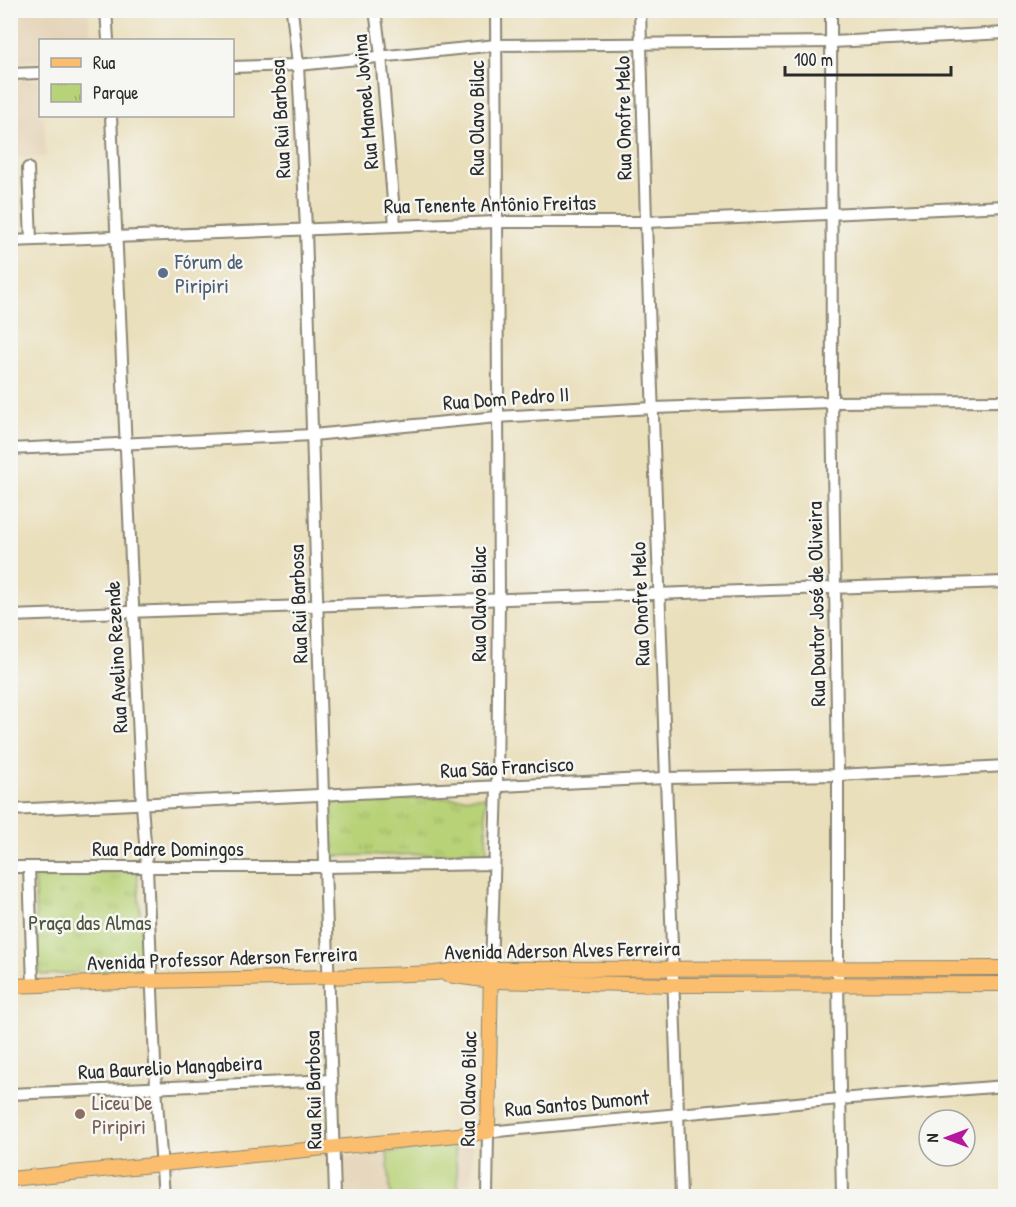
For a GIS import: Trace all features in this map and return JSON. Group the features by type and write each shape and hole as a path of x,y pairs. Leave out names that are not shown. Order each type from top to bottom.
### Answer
{"main road":[{"path":"777,968 778,984"},
{"name":"Avenida Aderson Alves Ferreira","path":"435,973 455,977 674,969 1005,968"},
{"name":"Avenida Professor Aderson Ferreira","path":"10,986 435,973"},
{"name":"Avenida Aderson Alves Ferreira","path":"491,975 673,985 1005,984"},
{"name":"Rua Olavo Bilac","path":"488,1132 491,975"},
{"name":"Rua Santos Dumont","path":"10,1179 488,1132"}],"street":[{"path":"106,10 108,39"},
{"name":"Rua Rui Barbosa","path":"292,10 298,64 306,229 335,1197"},
{"name":"Rua Manoel Jovina","path":"375,10 381,55 395,225"},
{"name":"Rua Olavo Bilac","path":"491,975 498,787 499,599 498,45 496,10"},
{"name":"Rua Onofre Melo","path":"640,10 681,1197"},
{"name":"Rua Doutor José de Oliveira","path":"831,10 832,402 842,1197"},
{"path":"234,66 298,64 498,45 832,42 1005,33"},
{"path":"10,74 39,73"},
{"name":"Rua Avelino Rezende","path":"111,117 124,443 147,868 156,1087 164,1197"},
{"path":"28,168 31,240"},
{"name":"Rua Tenente Antônio Freitas","path":"10,241 395,225 646,222 1005,206"},
{"name":"Rua Dom Pedro II","path":"10,449 313,435 497,417 653,408 832,402 1005,401"},
{"path":"10,616 1005,582"},
{"name":"Rua São Francisco","path":"10,810 665,778 838,775 1005,766"},
{"name":"Rua Padre Domingos","path":"10,867 326,867 494,864"},
{"path":"29,867 33,985"},
{"name":"Rua Baurelio Mangabeira","path":"10,1094 332,1080"},
{"name":"Rua Santos Dumont","path":"488,1132 1005,1086"},
{"name":"Rua Olavo Bilac","path":"487,1197 488,1132"}],"shaded area":[{"path":"11,10 89,11 90,39 39,39 39,60 11,62"},
{"path":"39,79 39,117 44,117 46,157 11,158 11,80"},
{"path":"472,1144 472,1196 344,1196 343,1158"}],"green space":[{"path":"485,797 487,853 332,856 330,801"},
{"name":"Praça das Almas","path":"137,871 144,964 141,969 43,975 38,971 34,874"},
{"path":"454,1144 459,1193 391,1196 387,1153"}],"place":[{"name":"Fórum de Piripiri","path":"163,273"},
{"name":"Liceu De Piripiri","path":"80,1114"}]}
